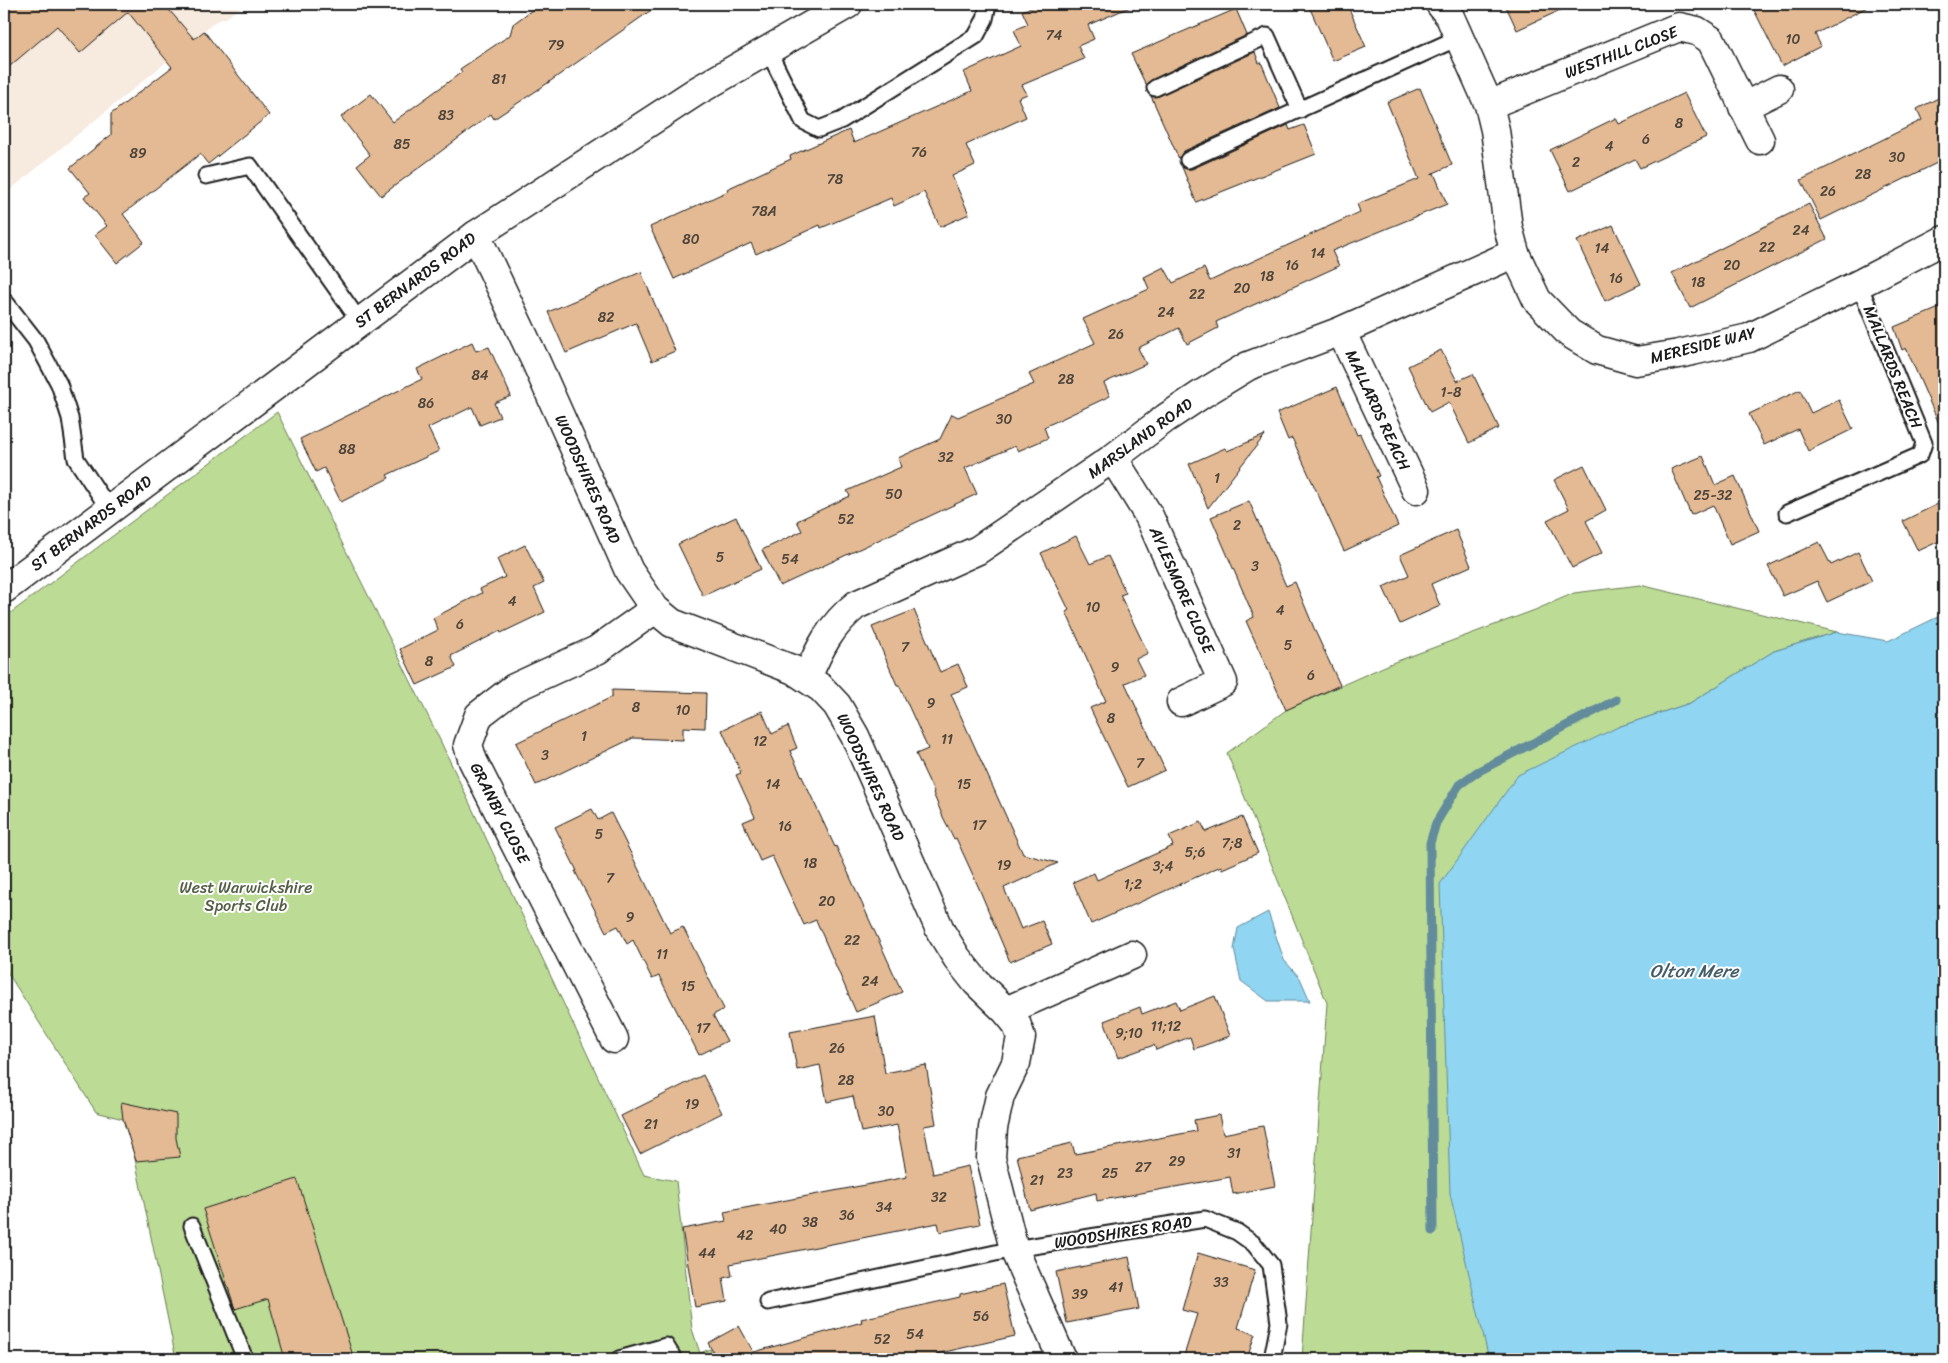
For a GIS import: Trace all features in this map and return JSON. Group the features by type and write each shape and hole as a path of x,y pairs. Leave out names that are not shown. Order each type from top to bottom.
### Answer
{"street":[{"name":"ST BERNARDS ROAD","path":"4,589 476,235 697,91 848,4"},
{"name":"MERESIDE WAY","path":"1440,4 1450,17 1460,37 1489,105 1496,130 1508,227 1515,253 1537,300 1569,333 1597,350 1636,361 1679,354 1749,338 1944,240"},
{"name":"WESTHILL CLOSE","path":"1489,105 1679,27 1698,31 1711,40 1760,140"},
{"path":"1743,107 1778,89"},
{"name":"WOODSHIRES ROAD","path":"476,235 535,360 629,571 655,609 672,623 785,667 807,678 821,688 837,705 855,736 940,932 976,982 1016,1023 1021,1037 1016,1063 1000,1096 993,1128 992,1158 1014,1249 1060,1358"},
{"name":"MARSLAND ROAD","path":"807,678 821,645 844,615 856,606 978,550 1113,458 1166,418 1248,366 1341,331 1515,253"},
{"name":"MALLARDS REACH","path":"1341,331 1416,490"},
{"name":"AYLESMORE CLOSE","path":"1113,458 1150,516 1223,682 1181,702"},
{"name":"GRANBY CLOSE","path":"614,1039 473,761 468,745 479,715 497,700 514,688 597,650 655,609"},
{"path":"1006,1011 1132,955"}],"lane":[{"path":"768,50 804,121 819,129 842,120 976,36 985,19 988,4"},
{"path":"1155,88 1268,36 1300,110"},
{"path":"1188,160 1460,37"},
{"path":"206,176 250,166 360,322"},
{"name":"MALLARDS REACH","path":"1787,513 1920,455 1924,443 1859,284"},
{"path":"4,300 36,341 59,384 68,410 76,459 109,509"},
{"name":"WOODSHIRES ROAD","path":"768,1302 1014,1249 1205,1219 1238,1232 1254,1244 1271,1265 1279,1323 1272,1359"},
{"path":"192,1226 245,1359"},
{"path":"619,1359 666,1346 674,1359"}],"shaded area":[{"path":"4,4 245,4 226,18 216,21 4,195"}],"green space":[{"name":"West Warwickshire Sports Club","path":"277,412 440,740 644,1175 676,1181 692,1329 700,1353 710,1349 714,1359 176,1359 134,1154 123,1119 96,1112 4,967 4,618"},
{"path":"1640,585 1837,632 1774,651 1690,703 1618,727 1489,1359 1302,1359 1327,1003 1227,753 1286,710 1392,663 1535,610 1574,593"}],"water":[{"name":"Olton Mere","path":"1944,614 1944,1359 1489,1359 1450,1194 1440,884 1518,775 1618,727 1690,703 1774,651 1837,632 1888,641"},
{"path":"1268,912 1284,960 1300,978 1310,1001 1268,1001 1241,981 1234,949 1238,928"}],"building":[{"path":"4,4 164,4 194,39 204,31 269,115 208,164 200,154 123,214 144,242 117,263 95,235 107,226 84,197 90,193 70,168 111,135 111,114 172,67 128,12 80,53 57,26 4,71"},
{"path":"540,4 660,4 494,119 491,114 381,196 357,165 370,155 341,117 371,94 393,122 462,72 460,69 510,35 513,24"},
{"path":"1039,4 1137,4 1088,25 1094,39 1078,46 1084,59 1022,85 1027,94 1018,98 1026,117 966,145 975,165 952,176 969,214 940,227 924,192 894,206 891,198 821,228 820,225 756,254 751,243 674,279 650,227 728,191 727,189 791,159 790,156 849,130 854,143 972,91 964,72 1021,46 1014,30 1028,24 1022,11"},
{"path":"1308,4 1347,4 1366,47 1333,61"},
{"path":"1505,4 1574,4 1517,30"},
{"path":"1751,4 1873,4 1815,34 1821,46 1782,66"},
{"path":"1236,9 1247,35 1151,80 1146,85 1131,54"},
{"path":"1255,52 1280,108 1184,151 1179,159 1151,96 1159,96"},
{"path":"1420,88 1452,165 1431,174 1434,173 1447,204 1332,251 1339,266 1216,322 1218,328 1187,344 1179,328 1138,348 1146,364 1104,383 1110,396 1044,427 1048,438 1018,451 1015,446 965,468 977,494 780,586 762,550 802,531 797,521 850,496 847,491 901,467 898,458 940,439 952,414 958,417 1034,384 1029,374 1095,343 1083,319 1149,289 1144,277 1164,267 1173,283 1204,268 1210,281 1360,212 1357,204 1419,179 1387,102"},
{"path":"1684,93 1706,137 1640,168 1635,159 1570,191 1550,150 1616,118 1619,124"},
{"path":"1944,95 1944,162 1943,160 1821,220 1801,180 1922,120 1917,109"},
{"path":"1288,125 1290,130 1304,125 1316,154 1196,202 1182,167 1192,169"},
{"path":"1809,204 1827,239 1690,308 1672,273"},
{"path":"1613,225 1641,284 1605,301 1577,241"},
{"path":"641,272 675,351 652,361 636,323 566,353 548,312"},
{"path":"1944,306 1944,435 1906,348 1902,350 1894,327"},
{"path":"472,342 476,351 489,347 511,396 494,403 500,417 480,425 472,407 428,428 439,451 387,475 389,478 341,502 324,468 316,472 300,439 422,379 417,369"},
{"path":"1441,350 1457,381 1473,374 1499,428 1469,443 1449,402 1430,412 1408,366"},
{"path":"1337,387 1357,435 1360,434 1379,476 1376,477 1398,526 1344,551 1292,438 1288,440 1277,413"},
{"path":"1800,390 1811,413 1839,400 1853,429 1808,451 1798,429 1764,445 1749,414"},
{"path":"1265,435 1208,508 1189,464 1225,448 1227,451"},
{"path":"1703,456 1715,485 1735,476 1759,531 1730,544 1713,505 1691,515 1671,469"},
{"path":"1584,465 1606,510 1586,521 1602,553 1572,568 1547,520 1569,509 1554,480"},
{"path":"1249,501 1286,586 1295,582 1340,685 1286,710 1246,621 1254,617 1211,517"},
{"path":"1944,501 1944,539 1918,551 1903,521"},
{"path":"736,517 761,569 703,596 678,544"},
{"path":"1456,530 1471,566 1431,584 1440,606 1400,624 1383,587 1409,575 1400,555"},
{"path":"1076,536 1090,564 1108,556 1126,593 1120,595 1148,653 1136,659 1144,675 1125,683 1165,770 1128,787 1090,708 1106,701 1066,612 1069,610 1041,553"},
{"path":"1819,542 1831,565 1858,552 1872,581 1827,602 1817,581 1783,596 1768,566"},
{"path":"525,545 544,583 534,588 545,612 501,633 500,631 451,656 456,667 417,685 400,649 438,630 433,618 482,593 480,589 505,577 497,559"},
{"path":"914,610 940,672 958,664 968,687 951,694 1023,854 1058,863 1004,888 1021,929 1042,921 1052,944 1010,962 978,886 956,838 954,839 943,817 934,792 916,754 928,749 872,627"},
{"path":"612,690 706,693 705,728 683,727 683,740 633,738 536,785 516,743 612,697"},
{"path":"762,711 772,734 788,726 797,748 790,751 836,846 902,992 856,1012 816,920 804,925 772,856 760,861 743,822 755,817 736,775 741,773 722,730"},
{"path":"592,809 598,820 611,813 670,933 683,927 724,1009 713,1015 727,1041 699,1055 659,976 652,979 633,940 627,944 618,926 606,932 555,827"},
{"path":"1242,817 1258,853 1222,869 1221,866 1091,924 1073,882 1094,873 1097,880 1173,846 1169,836 1201,822 1206,832"},
{"path":"1215,996 1230,1036 1194,1049 1190,1037 1156,1050 1154,1045 1118,1058 1104,1021 1140,1007 1142,1014 1176,1001 1180,1010"},
{"path":"875,1016 885,1073 926,1065 936,1124 924,1126 933,1174 968,1166 980,1224 940,1232 938,1223 730,1264 732,1276 723,1278 727,1301 695,1307 682,1229 726,1221 724,1212 907,1177 897,1125 861,1132 853,1096 827,1102 820,1065 797,1070 790,1032"},
{"path":"703,1075 722,1113 640,1154 621,1116"},
{"path":"121,1102 176,1114 176,1138 180,1157 136,1161 123,1119"},
{"path":"1219,1115 1223,1134 1263,1126 1275,1186 1233,1194 1230,1177 1097,1201 1096,1193 1030,1210 1017,1156 1072,1143 1075,1154 1196,1131 1194,1120"},
{"path":"297,1179 354,1359 285,1359 268,1299 235,1309 203,1209"},
{"path":"1198,1253 1255,1270 1238,1328 1255,1334 1247,1359 1183,1359 1197,1314 1182,1310"},
{"path":"1129,1257 1139,1309 1067,1323 1056,1272"},
{"path":"1003,1284 1015,1336 936,1354 937,1356 923,1359 717,1359 708,1343 739,1326 754,1353 862,1322 861,1319 960,1297 960,1294"}],"waterway":[{"path":"1433,1231 1430,843 1436,823 1459,785 1477,772 1616,700"}]}
